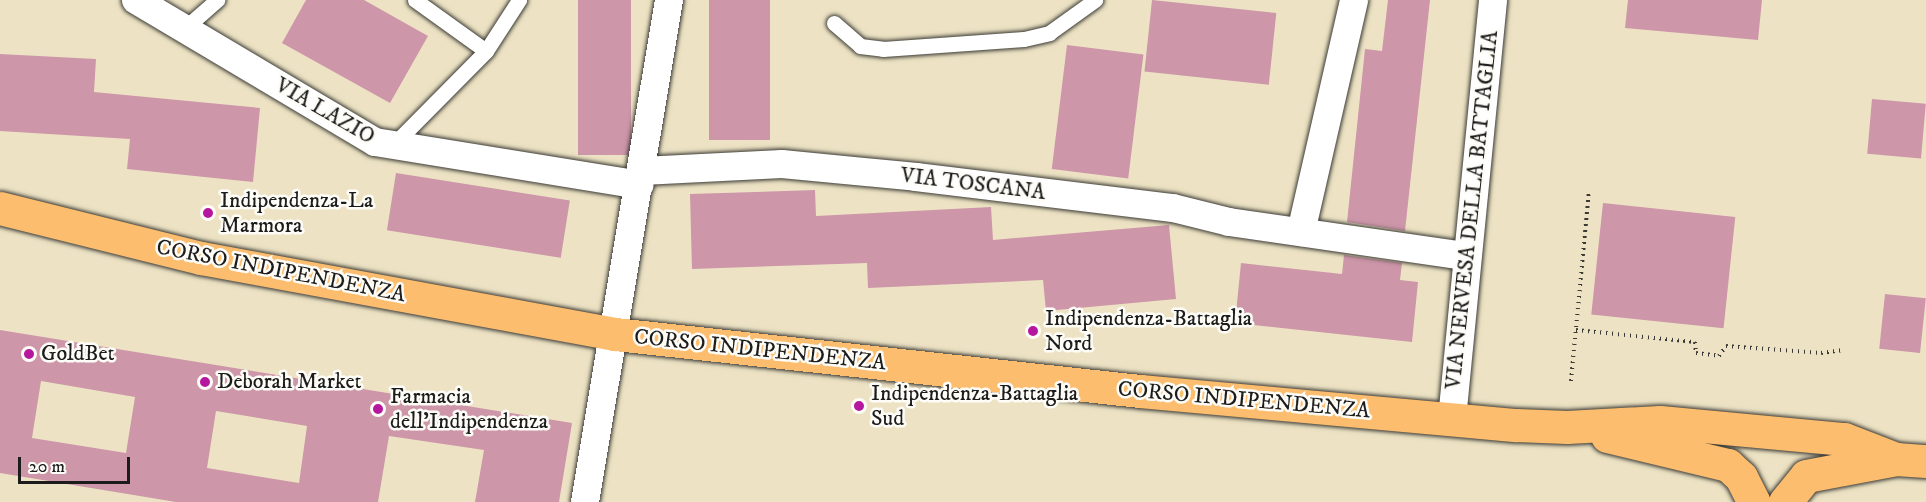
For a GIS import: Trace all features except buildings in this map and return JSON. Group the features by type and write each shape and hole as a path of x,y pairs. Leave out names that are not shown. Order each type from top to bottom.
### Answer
{"main road":[{"name":"CORSO INDIPENDENZA","path":"0,208 201,258 615,334 1140,391 1567,428"},
{"path":"1567,428 1660,422 1844,439 1911,460"},
{"path":"1567,428 1707,457 1728,465 1741,477 1754,502"},
{"path":"1785,502 1806,476 1911,460"}],"street":[{"name":"VIA LAZIO","path":"136,0 375,142 641,178"},
{"path":"585,502 615,334 669,0"},
{"path":"1301,232 1354,0"},
{"name":"VIA NERVESA DELLA BATTAGLIA","path":"1452,419 1466,256 1493,0"},
{"name":"VIA TOSCANA","path":"641,178 782,164 1173,208 1228,222 1466,256"}],"lane":[{"path":"185,28 217,0"},
{"path":"415,0 486,51"},
{"path":"392,146 486,51 519,0"},
{"path":"834,23 860,46 883,49 1024,39 1049,33 1095,0"}],"path":[{"path":"1571,381 1589,192"},
{"path":"1576,330 1695,342 1696,353 1719,356 1726,346 1821,353 1843,350"}],"place":[{"name":"Indipendenza-La Marmora","path":"208,213"},
{"name":"Indipendenza-Battaglia Nord","path":"1033,331"},
{"name":"GoldBet","path":"29,354"},
{"name":"Deborah Market","path":"205,382"},
{"name":"Indipendenza-Battaglia Sud","path":"859,406"},
{"name":"Farmacia dell'Indipendenza","path":"378,409"}]}
